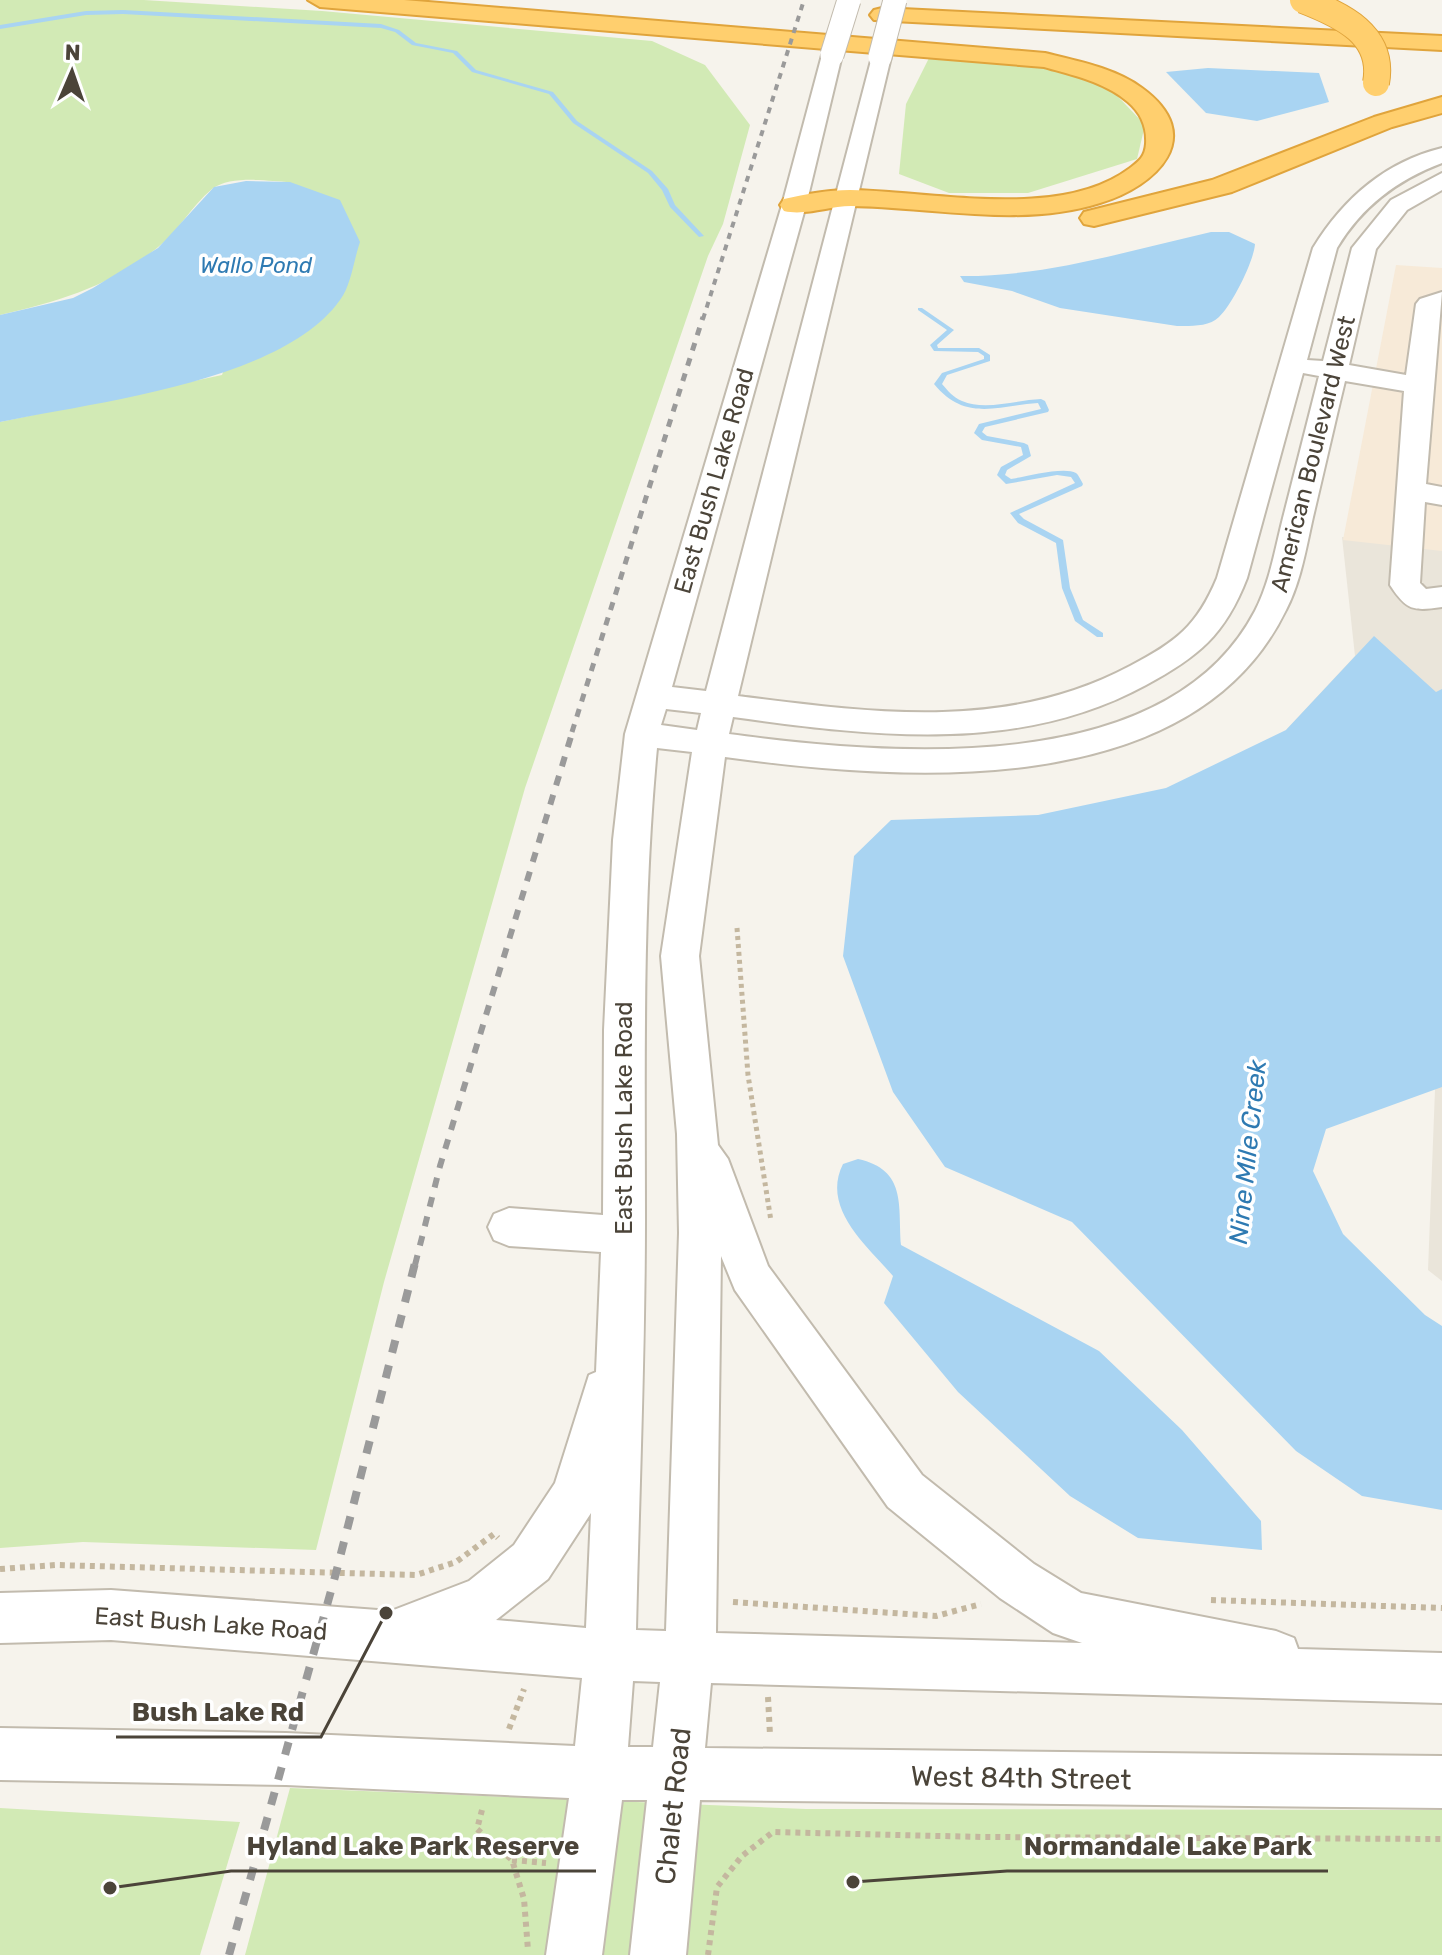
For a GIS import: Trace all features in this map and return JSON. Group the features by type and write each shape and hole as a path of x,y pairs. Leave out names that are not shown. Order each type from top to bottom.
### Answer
{"highway":[{"path":"320,0 1045,60 1102,77 1125,89 1153,115 1159,130 1160,148 1153,163 1125,183 1076,199 1009,206 844,208"},
{"path":"568,0 663,5"},
{"path":"1295,2 1365,9"},
{"path":"1295,2 1346,21 1368,39 1380,62 1366,92"},
{"path":"822,12 1442,43"},
{"path":"794,205 1008,227 1089,219 1222,186 1383,122 1442,105"},
{"path":"1158,201 1198,174 1318,120"}],"street":[{"name":"East Bush Lake Road","path":"0,1618 111,1615 610,1655 621,1333 623,1030 631,840 642,734 794,205 849,0"},
{"path":"688,1657 694,1598 700,1249 697,1134 680,956 685,901 710,743 895,0"},
{"name":"American Boulevard West","path":"653,696 865,721 979,722 1085,701 1140,678 1191,644 1216,615 1232,578 1325,248 1336,227 1372,190 1442,155"},
{"name":"American Boulevard West","path":"642,734 856,761 925,764 992,762 1052,753 1110,737 1162,715 1205,689 1233,664 1267,622 1281,587 1364,248 1399,205 1442,180"},
{"path":"1442,300 1429,304 1418,385 1405,585 1418,600 1442,597"},
{"path":"1292,364 1418,385"},
{"path":"1410,490 1442,496"},
{"path":"697,1134 750,1276 905,1491 1017,1581 1071,1615 1110,1625 1421,1678"},
{"path":"509,1227 623,1235"},
{"path":"389,1636 485,1600 531,1562 576,1493 621,1333"},
{"path":"574,1955 599,1773 610,1655 1421,1678"},
{"name":"Chalet Road","path":"658,1955 688,1657"},
{"path":"0,1754 286,1759 599,1773"},
{"name":"West 84th Street","path":"599,1773 1442,1782"}],"path":[{"path":"737,928 740,992 756,1136 776,1234"},
{"path":"1204,1599 1442,1608"},
{"path":"764,1605 773,1832"},
{"path":"708,1955 717,1887 742,1856 773,1832 998,1838 1442,1839"}],"shaded area":[{"path":"1396,265 1442,268 1442,551 1343,540"},
{"path":"1342,537 1442,549 1442,1281 1428,1270 1435,1090 1286,730 1355,656"}],"green space":[{"path":"0,0 144,0 322,11 652,41 705,65 750,125 723,224 708,256 525,788 384,1282 316,1550 83,1542 0,1548 0,422 222,375 290,182 250,180 220,185 204,196 165,242 121,273 63,298 0,315"},
{"path":"931,54 1015,60 1108,86 1145,125 1137,159 1028,193 949,193 899,174 906,104"},
{"path":"290,1788 806,1809 1442,1810 1442,1955 245,1955"},
{"path":"0,1808 240,1822 200,1955 0,1955"}],"water":[{"path":"1208,68 1319,73 1329,102 1257,121 1206,113 1166,72"},
{"name":"Wallo Pond","path":"246,181 290,182 340,200 360,242 344,294 313,328 276,351 184,384 0,422 0,315 73,298 93,288 158,248 214,187"},
{"path":"1211,232 1229,232 1255,244 1254,252 1236,293 1224,311 1210,323 1199,325 1177,326 1060,308 1012,291 964,282 960,276 1055,268"},
{"name":"Nine Mile Creek","path":"1374,636 1436,692 1442,689 1442,1087 1326,1129 1313,1171 1343,1234 1425,1315 1442,1326 1442,1510 1362,1496 1296,1451 1072,1222 945,1167 893,1092 843,956 854,856 891,820 1038,815 1166,788 1286,730"},
{"path":"858,1159 874,1164 892,1180 899,1203 901,1245 1099,1351 1182,1430 1261,1521 1262,1550 1138,1538 1070,1496 958,1392 884,1303 893,1276 860,1239 842,1211 838,1180 843,1164"}],"waterway":[{"path":"0,27 86,13 123,12 381,26 397,31 414,44 455,52 474,71 551,93 575,122 650,172 665,189 672,206 701,236"},
{"path":"920,309 951,330 933,345 936,350 979,350 987,355 988,360 944,374 938,384 948,396 960,403 985,407 1041,401 1045,410 982,426 978,433 985,438 1024,445 1027,456 1004,469 1001,475 1009,482 1057,473 1074,475 1079,484 1014,513 1021,521 1060,542 1066,588 1079,621 1100,635"}],"railway":[{"path":"703,319 804,0"},
{"path":"572,732 703,317"},
{"path":"415,1265 440,1166 573,730"},
{"path":"229,1955 336,1573 415,1263"}],"place":[{"name":"Bush Lake Rd","path":"386,1613"},
{"name":"Normandale Lake Park","path":"853,1882"},
{"name":"Hyland Lake Park Reserve","path":"110,1888"}]}
